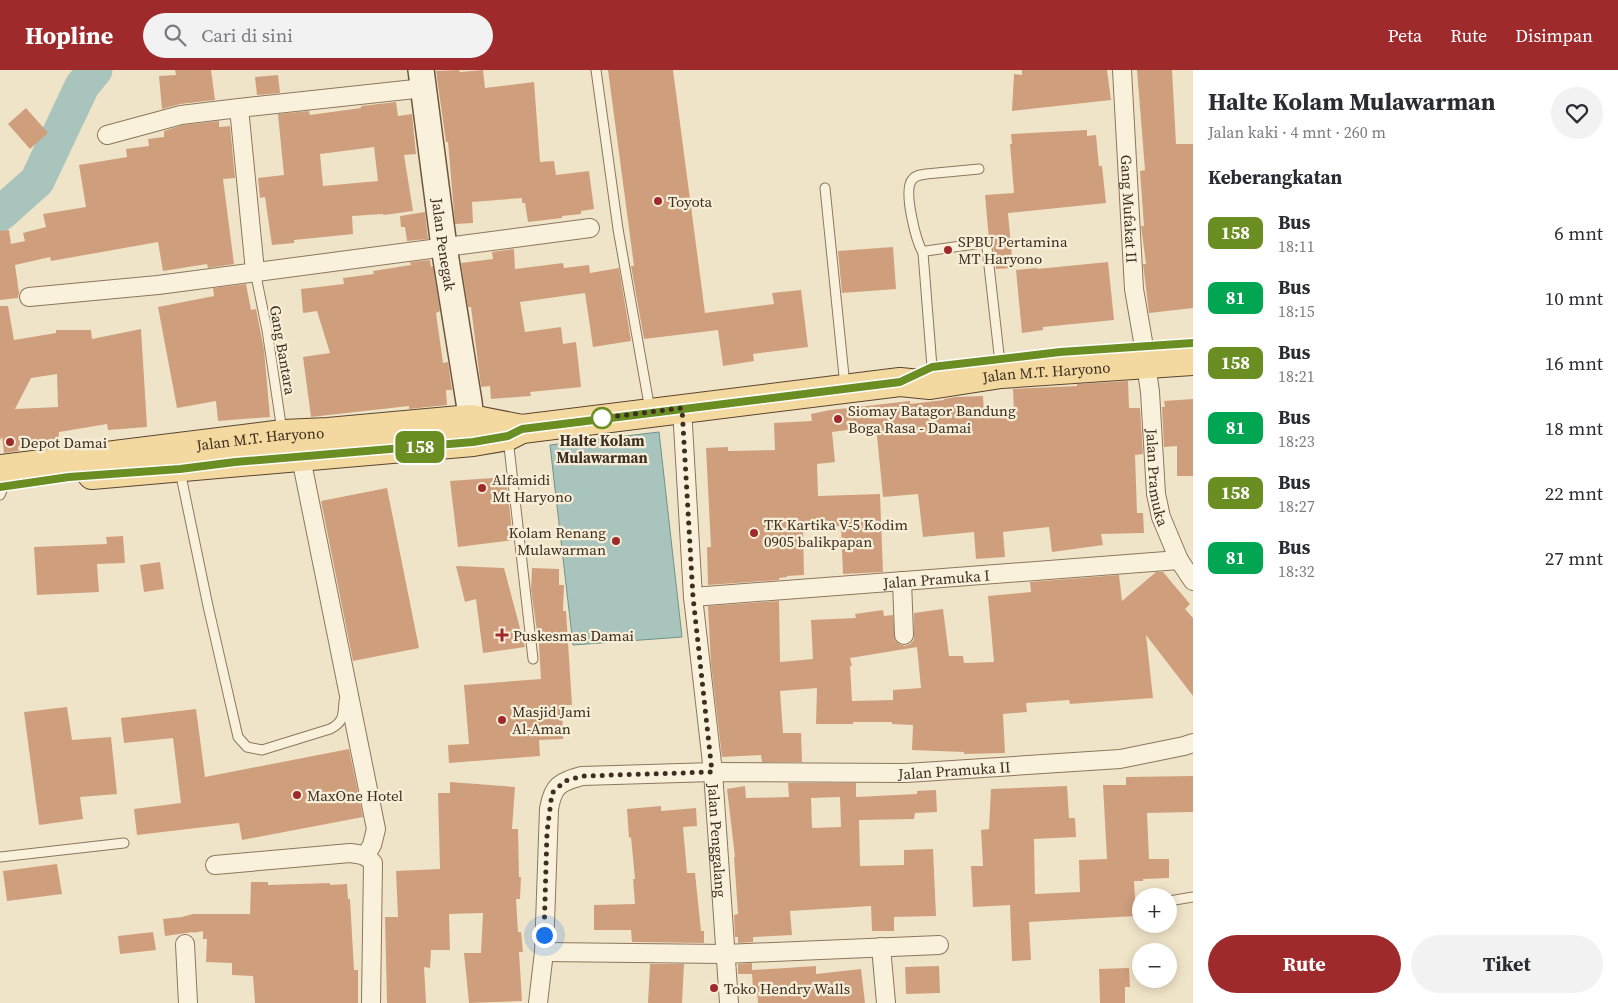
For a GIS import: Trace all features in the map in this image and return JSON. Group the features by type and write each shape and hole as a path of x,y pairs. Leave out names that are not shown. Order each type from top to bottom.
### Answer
{"main road":[{"name":"Jalan M.T. Haryono","path":"1145,356 1193,343"},
{"name":"Jalan M.T. Haryono","path":"900,382 932,367 1000,366 1145,356 1193,361"},
{"name":"Jalan M.T. Haryono","path":"1,483 283,434 512,430 900,382 930,385 1000,366"},
{"name":"Jalan M.T. Haryono","path":"1,483 298,458 472,431"}],"street":[{"name":"Gang Mufakat II","path":"1122,70 1134,289 1145,356"},
{"path":"107,135 181,115 239,108 422,79"},
{"name":"Jalan Penegak","path":"422,79 444,247 472,431"},
{"path":"239,108 255,272"},
{"path":"28,296 158,285 590,228"},
{"name":"Jalan Pramuka","path":"1145,356 1150,392 1156,494 1161,517 1179,560 1193,581"},
{"name":"Jalan Penggalang","path":"682,408 693,597 712,772 729,1003"},
{"path":"298,458 376,829 372,845 364,856"},
{"name":"Jalan Pramuka I","path":"693,597 1179,560"},
{"path":"902,581 904,635"},
{"name":"Jalan Pramuka II","path":"538,1003 544,952 547,832 552,793 565,781 582,776 712,772 906,773 1120,758 1193,743"},
{"path":"215,865 350,853 364,856 373,862 371,1003"},
{"path":"185,944 188,1003"},
{"path":"544,952 725,954 939,945"},
{"path":"881,947 886,1003"}],"lane":[{"path":"596,70 618,229 651,412"},
{"path":"932,367 923,253 913,221 909,189 911,180 918,175 979,169"},
{"path":"825,188 845,388"},
{"path":"923,253 978,243 986,245 1000,366"},
{"name":"Gang Bantara","path":"255,272 267,330 283,434"},
{"path":"512,430 533,659"},
{"path":"180,469 234,724 243,744 252,749 262,750 330,729 338,725 343,712 344,700 298,458"},
{"path":"0,857 124,843"},
{"path":"1177,900 1193,897"}],"water":[{"name":"Kolam Renang Mulawarman","path":"659,432 682,637 573,645 550,445"}],"building":[{"path":"175,70 211,70 215,100 180,104 162,109 159,76 176,75"},
{"path":"459,70 460,72 483,70 485,88 534,82 540,162 554,161 556,175 589,171 594,209 581,211 581,214 562,216 562,218 528,222 525,203 522,203 522,198 472,202 473,223 455,224 448,142 446,142 436,71"},
{"name":"Toyota","path":"608,70 673,70 705,313 774,304 772,293 801,290 808,347 753,354 754,361 723,366 718,330 644,339 631,266 634,266"},
{"path":"1022,70 1107,70 1111,100 1012,111 1014,74 1022,75"},
{"path":"1137,70 1172,70 1176,144 1193,144 1193,308 1149,313 1141,226 1144,226 1140,171 1145,170"},
{"path":"278,75 280,93 257,95 255,77"},
{"path":"396,102 398,116 412,114 416,154 404,155 413,211 384,215 352,216 353,234 294,240 294,243 272,245 265,197 260,198 258,178 284,175 278,114 309,111 310,115 361,108 361,106","holes":["374,147 378,181 323,186 320,154"]},
{"path":"26,108 48,133 30,149 8,124"},
{"path":"219,121 219,127 230,126 235,178 223,179 234,264 208,268 207,264 163,271 158,242 51,261 50,257 15,265 18,298 0,300 0,231 9,230 11,244 25,241 23,233 46,227 43,214 86,207 79,165 127,157 126,149 149,146 148,139 164,137 164,131 183,125"},
{"path":"1087,130 1087,136 1096,135 1099,166 1102,166 1106,203 1008,213 1013,268 996,269 993,246 989,240 985,195 1014,193 1010,144 1012,144 1011,134"},
{"path":"425,212 428,239 407,241 405,227 401,227 400,216"},
{"path":"893,247 896,289 842,293 838,251"},
{"path":"514,249 515,269 563,263 564,268 589,265 590,273 619,268 631,341 593,347 585,293 520,302 525,332 561,327 563,344 576,342 581,387 530,392 531,396 491,399 490,386 481,387 471,307 468,307 461,263 493,259 492,252"},
{"path":"430,260 431,267 433,266 440,311 436,313 443,363 448,362 452,390 446,390 447,405 409,409 409,406 311,417 303,357 330,353 317,311 303,313 301,289 344,284 343,278 374,274 373,271 411,265 410,262"},
{"path":"1108,262 1114,320 1043,327 1043,330 1022,333 1016,270"},
{"path":"246,284 251,310 256,309 264,350 270,417 218,421 216,401 177,408 158,307 214,296 213,288"},
{"path":"0,306 8,306 14,340 56,333 56,330 91,330 92,339 141,329 147,427 108,430 107,424 59,432 58,446 18,448 19,451 4,453 2,437 0,440","holes":["57,374 58,407 15,409 31,378"]},
{"path":"1128,381 1129,408 1140,408 1143,454 1135,455 1137,513 1143,513 1144,533 1101,534 1103,545 1052,552 1049,527 1003,532 1005,557 976,559 974,532 923,537 918,494 883,497 876,426 832,432 835,462 817,464 818,496 880,494 883,572 843,574 841,526 803,527 804,575 787,576 779,578 779,580 708,585 707,547 711,547 706,448 728,447 728,451 775,450 774,423 812,421 811,414 830,410 910,401 910,404 956,397 983,396 984,414 1014,413 1013,389"},
{"path":"1193,399 1193,476 1177,476 1177,446 1164,447 1162,407 1165,407 1164,401"},
{"path":"506,477 513,540 458,547 450,481"},
{"path":"387,488 419,648 353,661 321,501"},
{"path":"123,536 125,563 97,564 99,592 37,595 34,547 107,544 106,537"},
{"path":"160,562 164,589 144,592 140,565"},
{"path":"456,566 504,568 525,647 483,653 476,599 465,602"},
{"path":"532,568 559,569 559,585 564,585 563,611 566,611 572,705 562,705 563,739 539,740 540,756 449,763 448,745 469,744 464,685 541,679 539,646 531,589"},
{"path":"1156,572 1163,572 1190,604 1185,609 1193,618 1193,696 1146,635 1153,698 1070,704 1069,700 1026,703 1027,712 1003,714 1005,753 964,754 964,752 912,750 913,725 892,724 892,722 816,724 817,688 780,691 783,733 801,733 802,762 762,762 761,755 722,757 711,664 708,606 779,601 780,662 813,659 811,620 856,618 855,614 883,610 884,616 893,615 895,640 905,646 914,640 914,613 943,609 949,656 963,656 964,663 994,662 988,596 1031,592 1030,582 1119,575 1122,601","holes":["917,647 921,688 893,690 893,700 852,701 850,666 852,666 850,658"]},
{"path":"67,707 72,740 111,737 117,794 80,797 83,819 39,825 24,712"},
{"path":"196,709 205,777 349,749 363,817 242,840 239,823 137,835 134,809 181,803 173,738 124,743 121,718"},
{"path":"1193,776 1193,812 1147,813 1149,859 1169,859 1169,878 1134,881 1134,888 1132,888 1132,916 1029,922 1031,960 1012,961 1010,905 973,907 971,866 983,866 981,830 989,829 991,789 1067,786 1069,818 1075,818 1076,837 1034,839 1035,894 1080,892 1079,860 1107,859 1103,785 1126,785 1126,777"},
{"path":"450,782 515,787 512,829 518,829 519,877 521,877 520,899 516,899 518,932 521,932 523,952 519,952 522,1001 469,1003 464,953 481,953 483,913 449,914 450,950 431,950 430,968 424,967 426,1003 387,1003 385,917 398,917 396,871 440,869 438,793 450,793"},
{"path":"788,783 856,783 856,797 917,794 917,791 936,790 937,812 915,813 914,819 859,820 860,866 904,865 904,850 933,849 936,916 894,917 894,931 872,931 871,906 790,911 792,935 753,937 753,942 738,943 738,937 735,937 734,915 738,914 735,857 727,789 745,786 746,798 789,797","holes":["840,797 841,827 812,828 811,798"]},
{"path":"661,806 661,811 696,808 697,826 683,827 687,873 695,873 701,931 704,931 704,943 632,942 631,930 594,930 594,905 635,904 633,879 635,879 627,809"},
{"path":"57,864 62,894 7,901 3,871"},
{"path":"251,882 268,882 268,885 347,884 348,899 350,899 354,970 358,970 358,1003 255,1003 253,976 232,975 232,963 206,962 207,939 203,939 203,931 165,936 163,919 193,914 250,914"},
{"path":"153,932 156,950 120,954 118,936"},
{"path":"752,963 752,970 816,966 816,974 861,969 865,1003 758,1003 757,989 753,989 752,974 738,974 738,964"},
{"path":"650,964 684,964 682,1003 648,1003"},
{"path":"939,966 940,993 906,994 905,967"},
{"path":"1129,968 1130,987 1125,987 1125,1003 1100,1003 1099,969"}],"waterway":[{"path":"0,214 37,181 82,86 95,70"}],"bus line":[{"name":"158","path":"0,487 69,477 180,469 235,462 473,442 508,436 522,429 900,382 932,367 1060,352 1193,343"}],"place":[{"name":"Toyota","path":"658,201"},
{"name":"SPBU Pertamina MT Haryono","path":"948,250"},
{"name":"Halte Kolam Mulawarman","path":"602,418"},
{"name":"Siomay Batagor Bandung Boga Rasa - Damai","path":"838,419"},
{"name":"Depot Damai","path":"10,442"},
{"name":"Alfamidi Mt Haryono","path":"482,488"},
{"name":"TK Kartika V-5 Kodim 0905 balikpapan","path":"754,533"},
{"name":"Kolam Renang Mulawarman","path":"616,541"},
{"name":"Puskesmas Damai","path":"502,635"},
{"name":"Masjid Jami Al-Aman","path":"502,720"},
{"name":"MaxOne Hotel","path":"297,795"},
{"name":"Toko Hendry Walls","path":"714,988"}],"route":[{"path":"544,935 548,808 552,793 565,781 582,776 712,772 693,597 682,408 602,418"}]}
